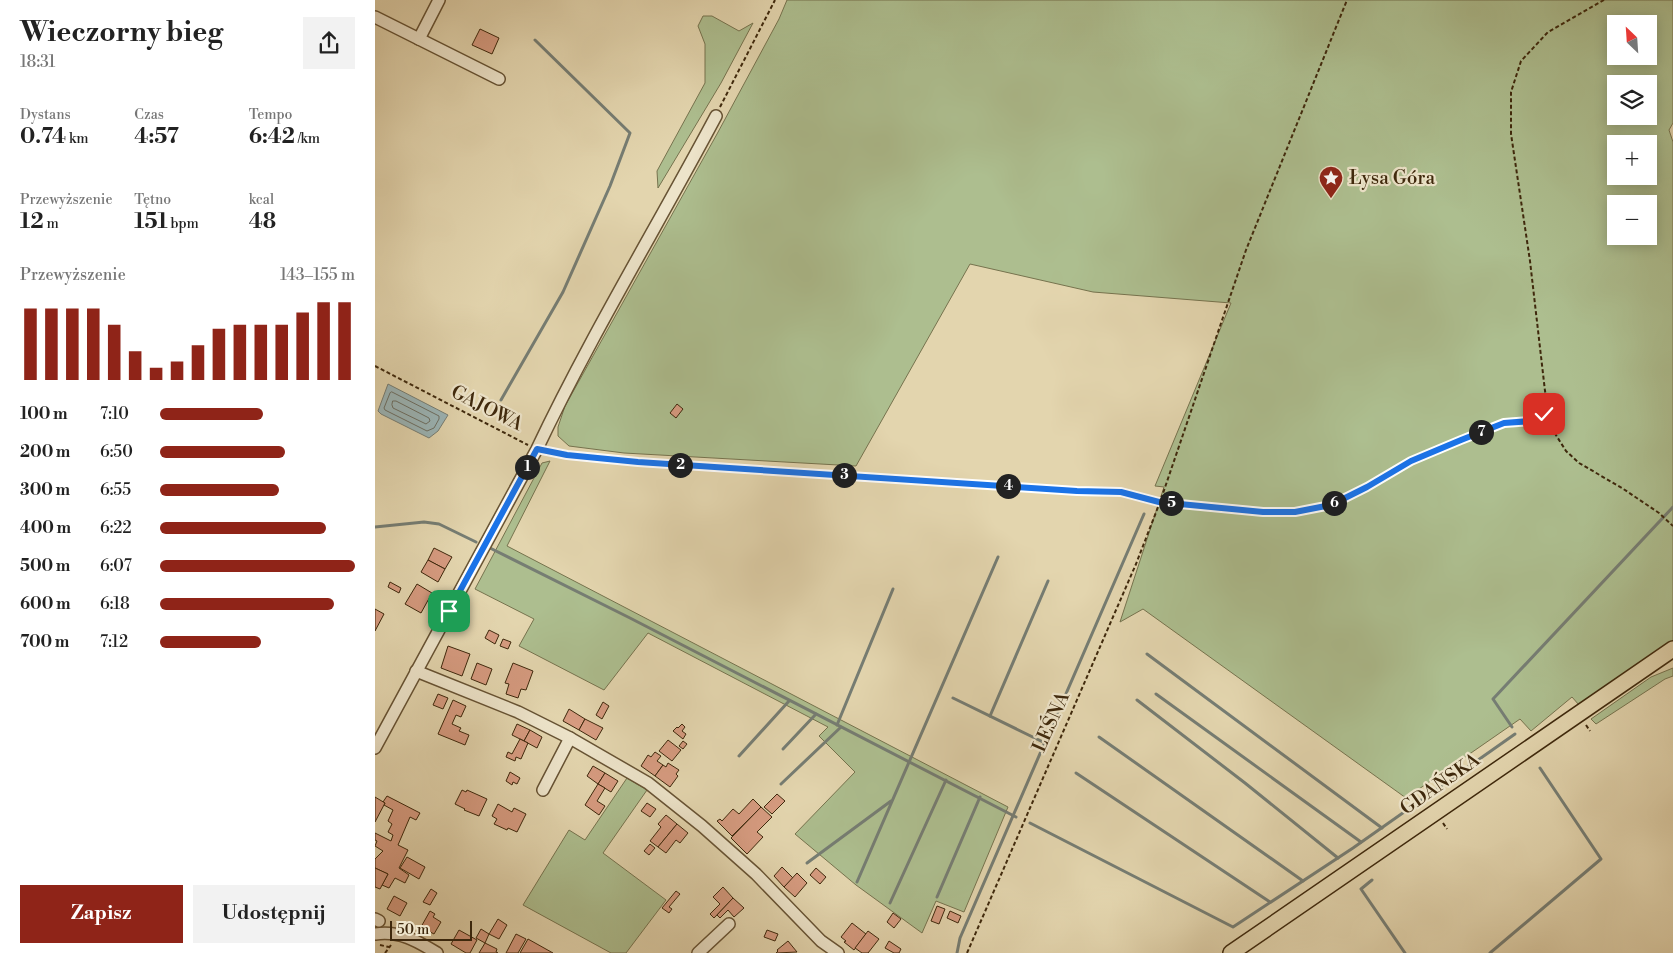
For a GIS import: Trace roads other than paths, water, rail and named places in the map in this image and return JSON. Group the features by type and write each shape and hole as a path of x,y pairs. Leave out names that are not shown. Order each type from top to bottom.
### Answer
{"main road":[{"name":"GDAŃSKA","path":"1231,953 1673,649"}],"street":[{"path":"419,39 439,0"},
{"path":"375,16 499,79"},
{"path":"375,748 537,449 560,400 716,116"},
{"path":"416,671 518,712 570,738 647,783 694,819 756,874 821,941 837,953"},
{"path":"543,790 570,738"},
{"path":"698,953 729,924"},
{"path":"376,940 385,932 402,935 437,953"}],"water":[{"path":"388,384 448,415 438,431 429,438 381,414 378,411"}],"waterway":[{"path":"501,400 563,292 610,186 630,133 535,40"},
{"path":"1512,727 1493,699 1673,507"},
{"path":"957,953 960,938 1144,514"},
{"path":"375,527 424,522 439,524 476,542"},
{"path":"490,548 1016,817"},
{"path":"857,882 998,557"},
{"path":"990,716 1048,581"},
{"path":"837,725 893,589"},
{"path":"1147,654 1382,828"},
{"path":"1156,694 1361,842"},
{"path":"953,698 1045,743"},
{"path":"1137,700 1338,858"},
{"path":"739,756 789,701"},
{"path":"783,749 816,714"},
{"path":"781,784 841,727"},
{"path":"1030,823 1233,927 1353,848 1515,734"},
{"path":"1099,737 1303,881"},
{"path":"1490,953 1601,859 1540,768"},
{"path":"1076,773 1270,902"},
{"path":"890,903 946,780"},
{"path":"937,897 980,797"},
{"path":"807,863 891,801"},
{"path":"1372,880 1361,889 1405,953"}],"place":[{"name":"Łysa Góra","path":"1331,199"}]}
